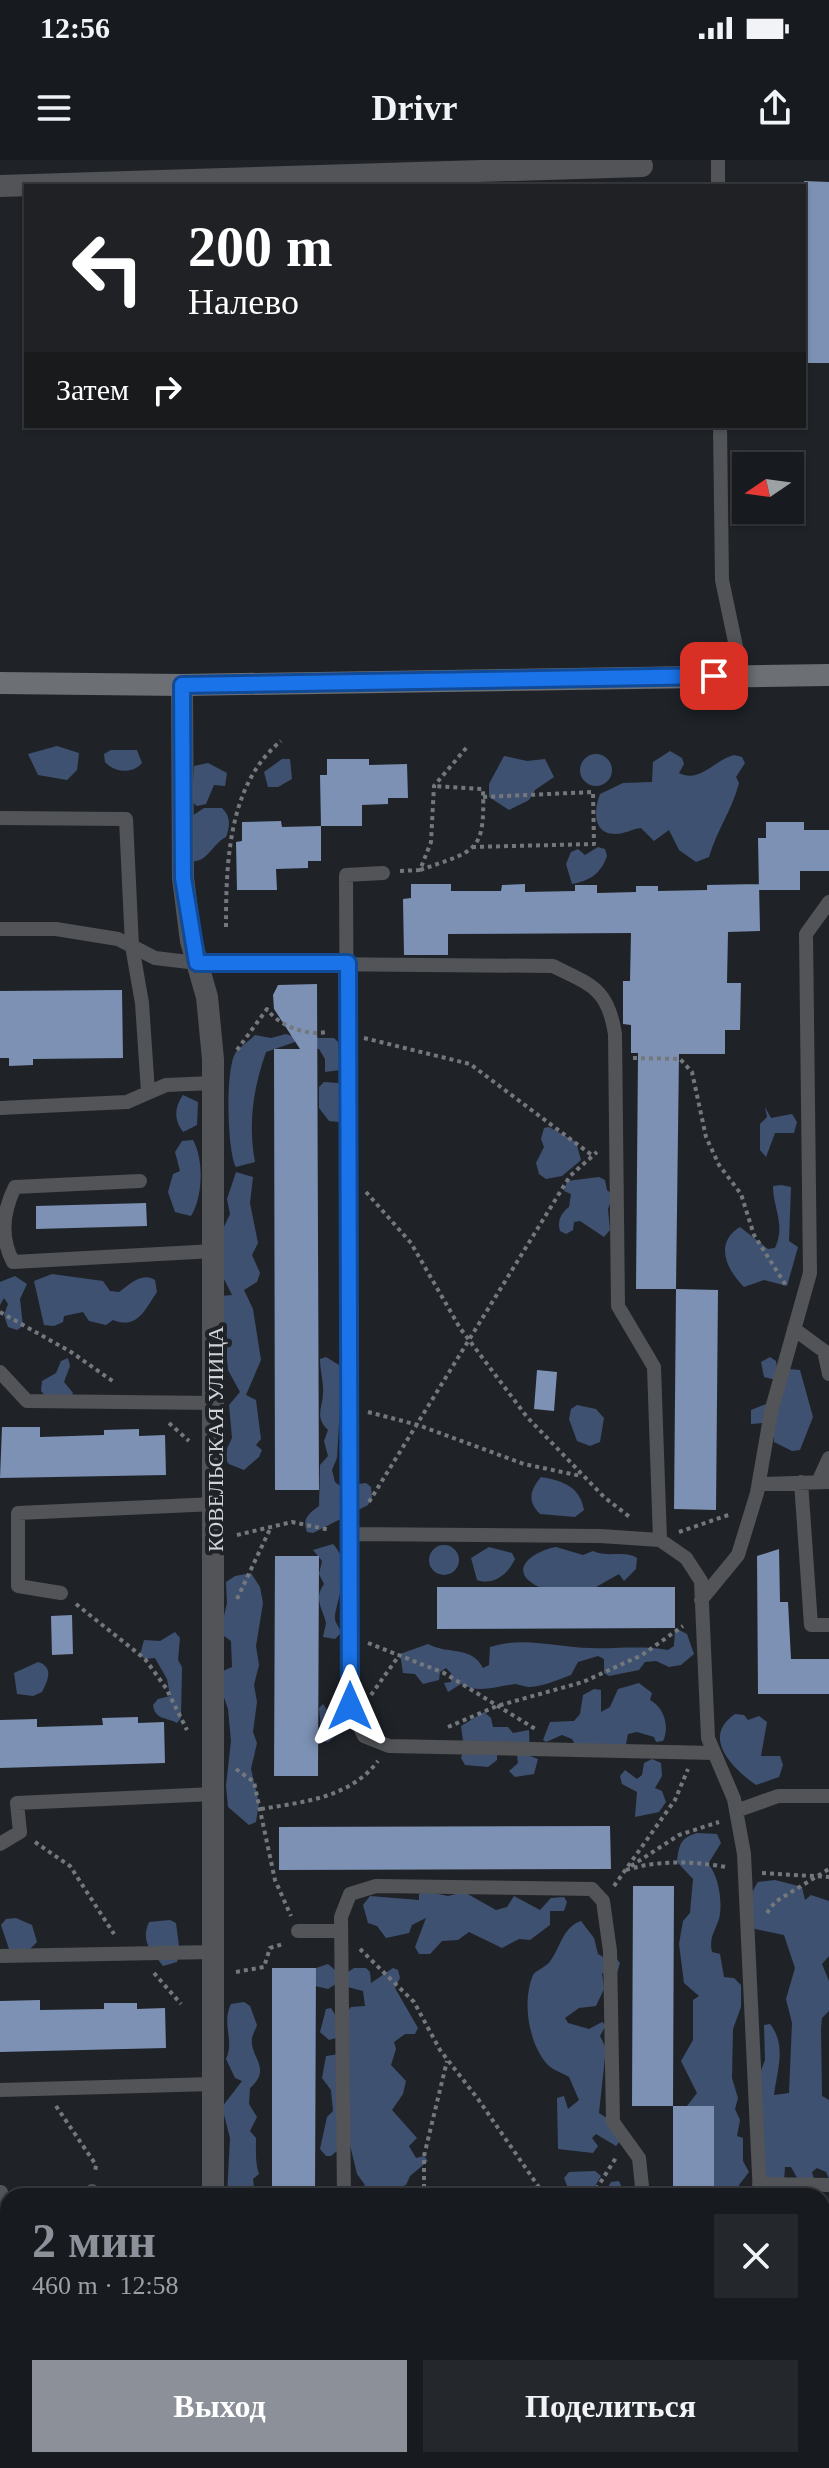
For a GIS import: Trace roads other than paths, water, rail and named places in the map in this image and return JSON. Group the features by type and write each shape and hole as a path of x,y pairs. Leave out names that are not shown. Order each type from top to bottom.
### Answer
{"main road":[{"path":"0,683 182,685 829,675"}],"street":[{"path":"41,184 435,165 642,166"},
{"path":"0,186 24,185"},
{"name":"КОВЕЛЬСКАЯ УЛИЦА","path":"182,685 183,878 197,963 207,997 213,1083 213,2188"}],"lane":[{"path":"718,160 718,184"},
{"path":"720,428 722,580 742,675"},
{"path":"0,818 126,819 132,946 142,1003 148,1092"},
{"path":"383,873 346,875 350,1706 364,1736 389,1746 714,1753"},
{"path":"701,1600 738,1555 758,1488 771,1412 810,1273 806,934 829,902"},
{"path":"0,929 56,929 118,939 155,958 197,963 553,966 592,985 611,1007 616,1058 618,1306 654,1367 660,1540"},
{"path":"0,1108 127,1102 166,1085 213,1083"},
{"path":"140,1181 15,1187 5,1196 5,1246 13,1262 214,1251"},
{"path":"794,1329 824,1351 829,1374"},
{"path":"0,1372 27,1401 215,1403"},
{"path":"758,1488 823,1482 829,1458"},
{"path":"801,1482 811,1625 829,1625"},
{"path":"61,1593 18,1586 18,1513 215,1504"},
{"path":"349,1534 592,1535 660,1540 686,1558 701,1581 704,1705 708,1738 736,1811 744,1854 760,2188"},
{"path":"0,1844 20,1832 17,1803 214,1794"},
{"path":"736,1811 778,1796 829,1796"},
{"path":"344,2188 341,1917 350,1894 376,1886 592,1889 603,1901 610,1951 613,2122 639,2158 642,2188"},
{"path":"298,1931 341,1931"},
{"path":"0,1956 214,1952"},
{"path":"0,2090 213,2084"},
{"path":"788,2188 829,2185"}]}
